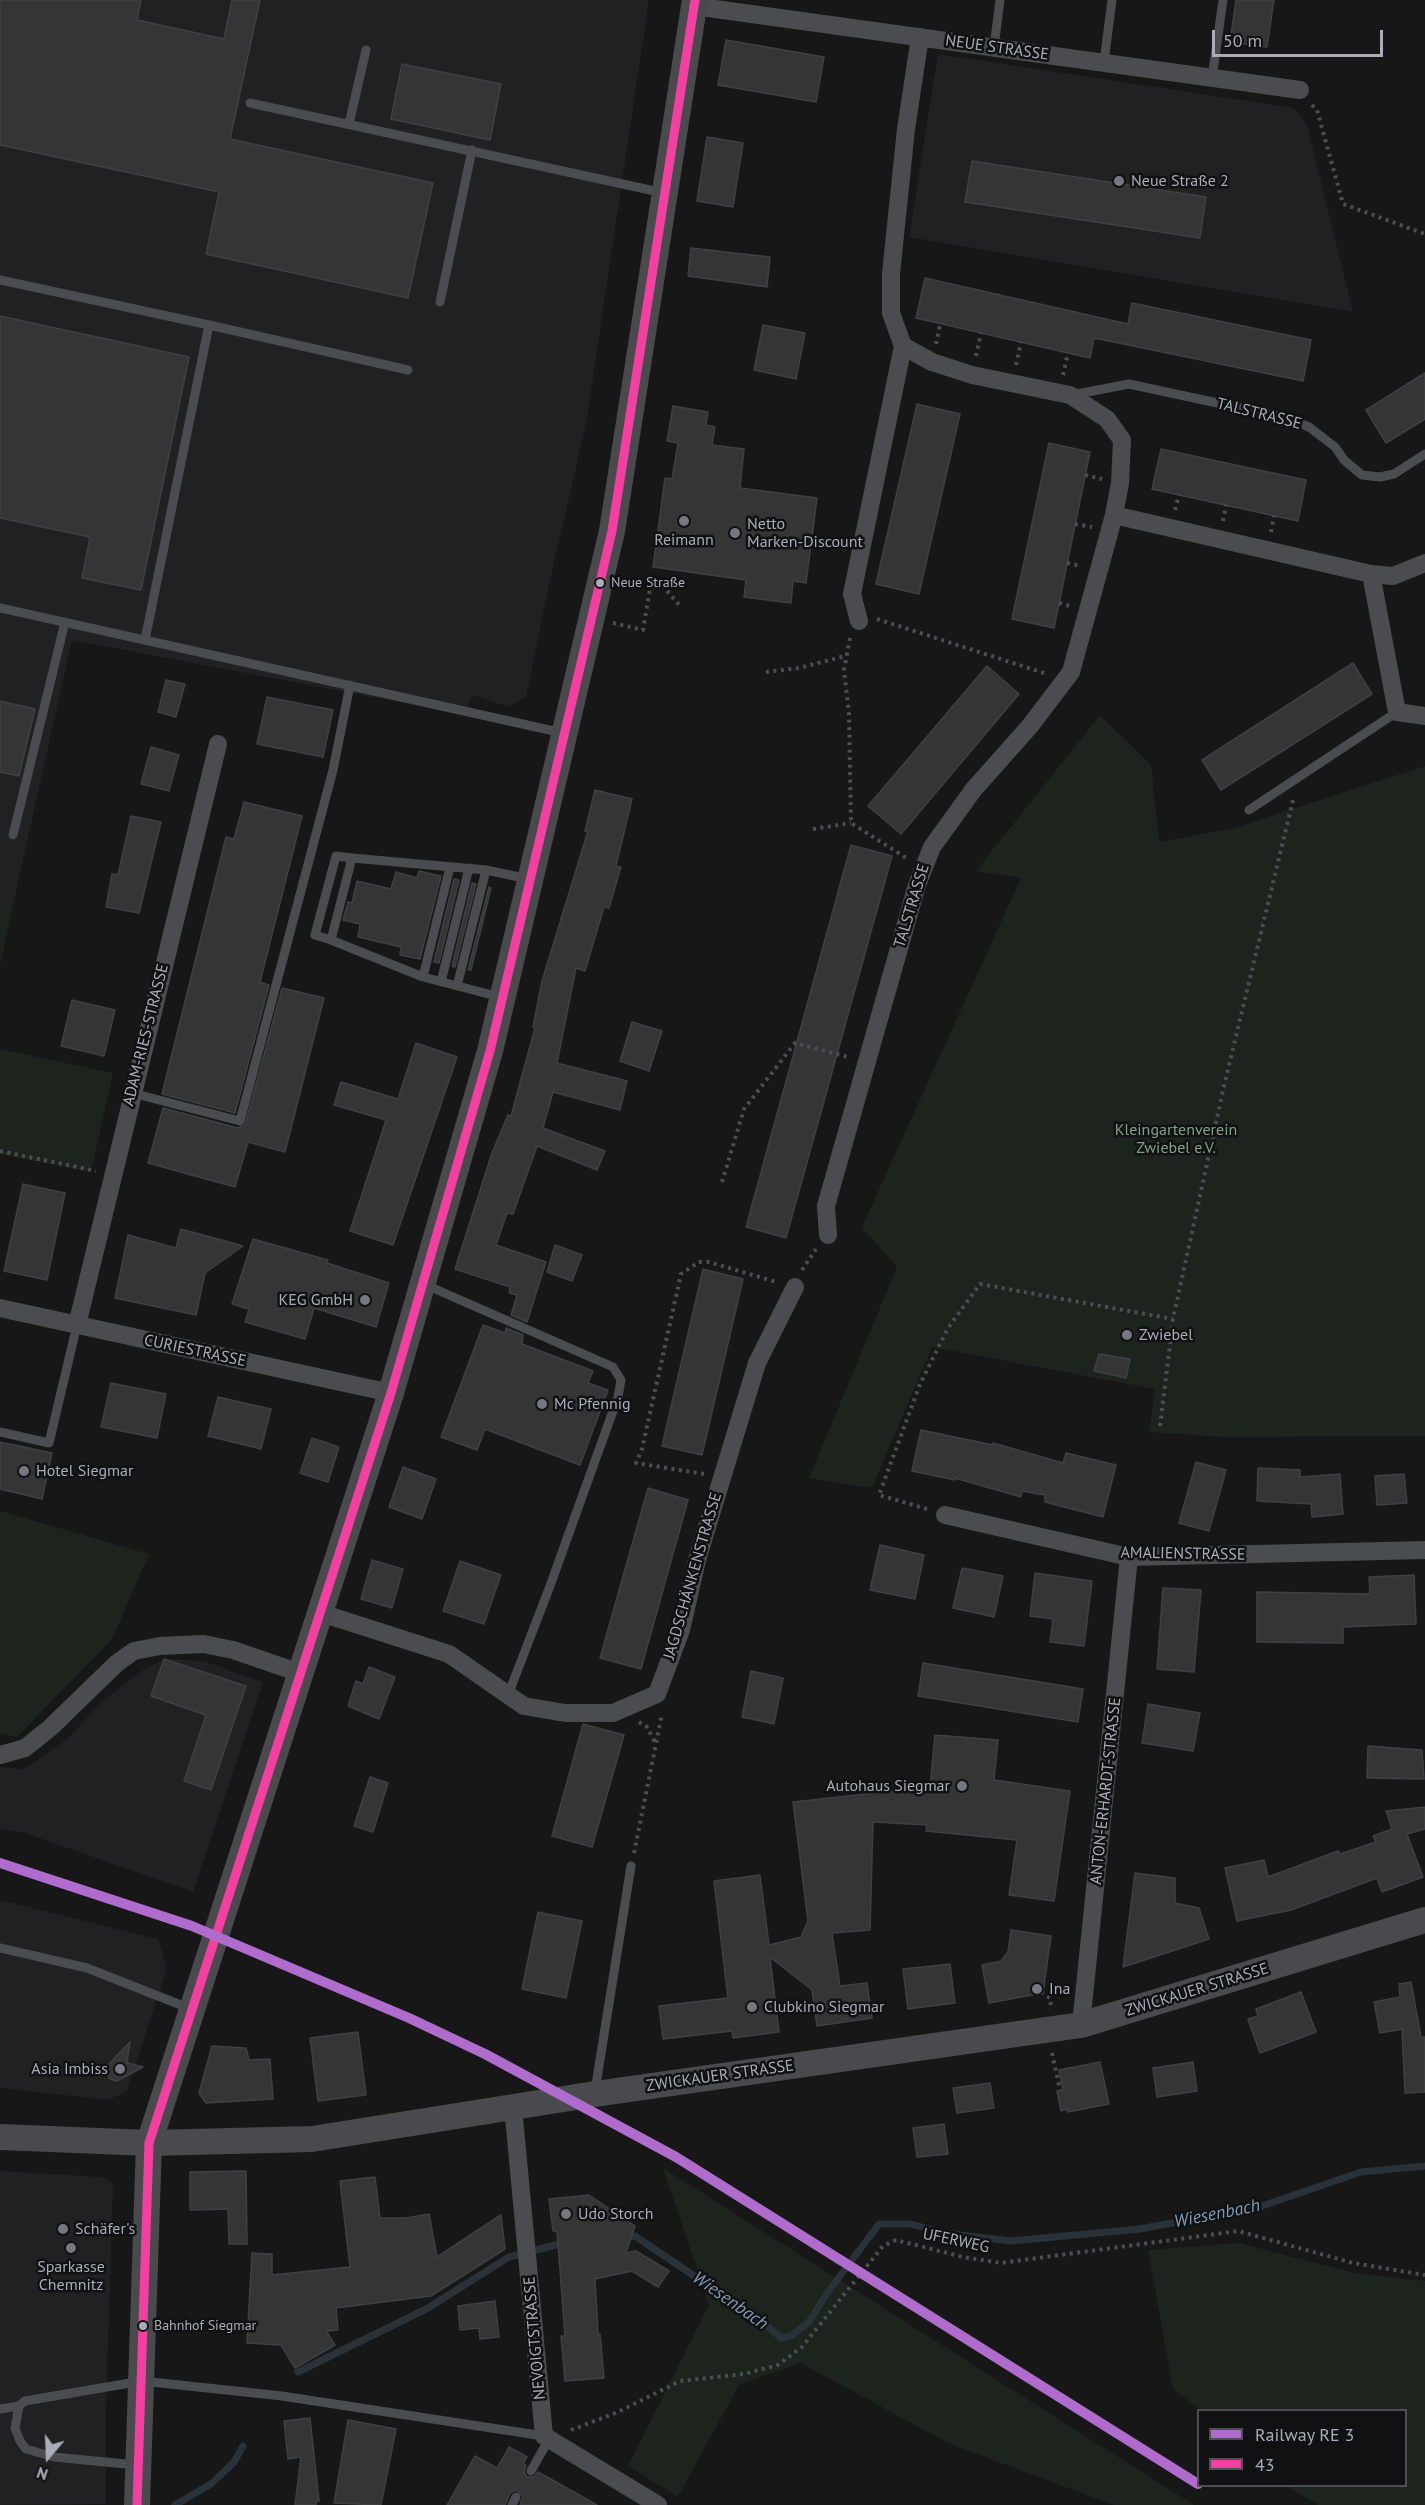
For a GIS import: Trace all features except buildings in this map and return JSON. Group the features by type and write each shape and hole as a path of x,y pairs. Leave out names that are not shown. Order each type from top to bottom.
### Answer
{"main road":[{"path":"138,2501 149,2143 391,1393 490,1051 612,531 694,3"},
{"name":"ZWICKAUER STRASSE","path":"0,2137 149,2143 312,2139 595,2094 1081,2025 1425,1920"}],"street":[{"name":"NEUE STRASSE","path":"694,3 1300,90"},
{"path":"859,621 852,594 903,346 891,314 891,274 906,129 920,37"},
{"name":"TALSTRASSE","path":"828,1235 825,1206 923,869 932,847 974,789 1030,726 1071,672 1114,515 1120,483 1122,440 1107,419 1070,396 972,375 932,362 903,346"},
{"path":"1114,515 1371,574 1394,576 1425,563"},
{"path":"1371,574 1397,712 1425,716"},
{"name":"ADAM-RIES-STRASSE","path":"76,1325 218,744"},
{"name":"JAGDSCHÄNKENSTRASSE","path":"657,1694 681,1630 696,1560 757,1363 795,1287"},
{"name":"CURIESTRASSE","path":"0,1308 391,1393"},
{"name":"AMALIENSTRASSE","path":"945,1515 1129,1557 1425,1550"},
{"name":"ANTON-ERHARDT-STRASSE","path":"1081,2025 1104,1820 1129,1557"},
{"path":"321,1613 449,1654 524,1707 565,1713 613,1713 657,1694"},
{"path":"0,1755 25,1748 50,1728 117,1663 134,1651 160,1646 204,1644 233,1650 300,1673"},
{"name":"NEVOIGTSTRASSE","path":"513,2107 547,2438"},
{"path":"547,2438 658,2505"}],"lane":[{"path":"994,47 1000,0"},
{"path":"1104,62 1112,0"},
{"path":"1212,78 1222,0"},
{"path":"349,124 366,50"},
{"path":"250,103 665,193"},
{"path":"440,302 472,150"},
{"path":"0,280 408,370"},
{"path":"145,640 209,325"},
{"name":"TALSTRASSE","path":"1070,396 1129,384 1287,418 1309,427 1327,440 1344,460 1362,475 1380,477 1394,474 1425,454"},
{"path":"0,608 566,734"},
{"path":"13,835 65,622"},
{"path":"132,1093 240,1121 333,770 350,685"},
{"path":"1249,810 1397,712"},
{"path":"503,998 423,977 315,935 336,856 486,870 531,879"},
{"path":"331,940 352,858"},
{"path":"423,977 450,867"},
{"path":"441,982 469,868"},
{"path":"457,986 486,870"},
{"path":"423,1284 613,1367 621,1380 618,1397 508,1695"},
{"path":"0,1432 49,1443 76,1325"},
{"path":"595,2094 631,1866"},
{"path":"0,1948 87,1968 191,2009"},
{"path":"0,2409 19,2406 25,2401 142,2381 282,2396 547,2438 531,2471"},
{"path":"19,2406 15,2428 26,2450 60,2458 139,2465"}],"path":[{"path":"1300,90 1317,110 1343,204 1425,234"},
{"path":"1177,503 1179,495"},
{"path":"1224,514 1226,505"},
{"path":"1272,524 1274,516"},
{"path":"593,618 643,630 651,582 662,585 681,607"},
{"path":"851,824 849,714 844,670 850,636 859,621 877,619 1065,680"},
{"path":"766,672 799,668 845,657"},
{"path":"1160,1426 1173,1319 1224,1086 1299,776"},
{"path":"813,829 851,824 923,869"},
{"path":"722,1182 744,1109 795,1043 867,1062"},
{"path":"0,1151 112,1175"},
{"path":"683,1470 636,1463 642,1449 681,1274 699,1262 709,1262 795,1287"},
{"path":"945,1515 879,1495 920,1384 948,1328 980,1284 1173,1319"},
{"path":"631,1866 662,1716 657,1694"},
{"path":"1041,1992 1050,1998"},
{"path":"1047,2029 1060,2090"},
{"name":"UFERWEG","path":"547,2438 618,2412 680,2381 744,2374 778,2365 802,2347 883,2246 896,2240 963,2257 1001,2263 1238,2230 1353,2263 1425,2275"}],"shaded area":[{"path":"0,0 649,0 586,424 526,697 510,707 472,695 466,711 467,715 72,640 12,909 0,906"},
{"name":"Neue Straße 2","path":"938,54 1294,108 1307,125 1353,312 909,237"},
{"path":"164,1659 203,1661 263,1682 193,1892 25,1833 0,1829 0,1767 24,1769 66,1740 105,1699 143,1670"},
{"path":"0,1900 158,1939 167,1968 127,2091 108,2100 0,2088"},
{"path":"0,2171 101,2177 110,2181 113,2186 106,2408 106,2504 0,2505"}],"green space":[{"name":"Kleingartenverein Zwiebel e.V.","path":"1100,715 1151,765 1159,842 1234,828 1425,766 1425,1436 1224,1437 1149,1432 1155,1389 932,1347 872,1488 809,1478 897,1267 862,1227 1021,878 976,871"},
{"path":"0,906 12,909 0,966"},
{"path":"0,1049 113,1073 91,1172 0,1154"},
{"path":"0,1511 149,1554 112,1639 17,1737 0,1733"},
{"path":"663,2168 1194,2505 1114,2505 950,2444 801,2363 739,2385 678,2497 628,2466 709,2305"},
{"path":"1239,2243 1354,2273 1425,2281 1425,2505 1318,2505 1289,2487 1407,2487 1407,2409 1200,2409 1173,2389 1148,2250"}],"waterway":[{"name":"Wiesenbach","path":"623,2237 635,2236 764,2323 781,2338 791,2336 809,2322 825,2296 879,2224 911,2224 943,2233 1011,2241 1140,2229 1262,2206 1361,2172 1425,2166"},
{"name":"Wiesenbach","path":"298,2372 428,2308 509,2257 567,2242"},
{"name":"Wiesenbach","path":"175,2505 211,2484 234,2462 243,2446"}],"transit line":[{"name":"43","path":"137,2505 149,2143 391,1393 490,1051 612,531 695,0"},
{"path":"0,1863 192,1926 409,2018 485,2054 676,2157 1197,2483"}],"place":[{"name":"Neue Straße 2","path":"1119,181"},
{"name":"Reimann","path":"684,521"},
{"name":"Netto Marken-Discount","path":"735,533"},
{"name":"Neue Straße","path":"600,583"},
{"name":"KEG GmbH","path":"365,1300"},
{"name":"Zwiebel","path":"1127,1335"},
{"name":"Mc Pfennig","path":"542,1404"},
{"name":"Hotel Siegmar","path":"24,1471"},
{"name":"Autohaus Siegmar","path":"962,1786"},
{"name":"Ina","path":"1037,1989"},
{"name":"Clubkino Siegmar","path":"752,2007"},
{"name":"Asia Imbiss","path":"120,2069"},
{"name":"Udo Storch","path":"566,2214"},
{"name":"Schäfer's","path":"63,2229"},
{"name":"Sparkasse Chemnitz","path":"71,2248"},
{"name":"Bahnhof Siegmar","path":"143,2326"}]}
